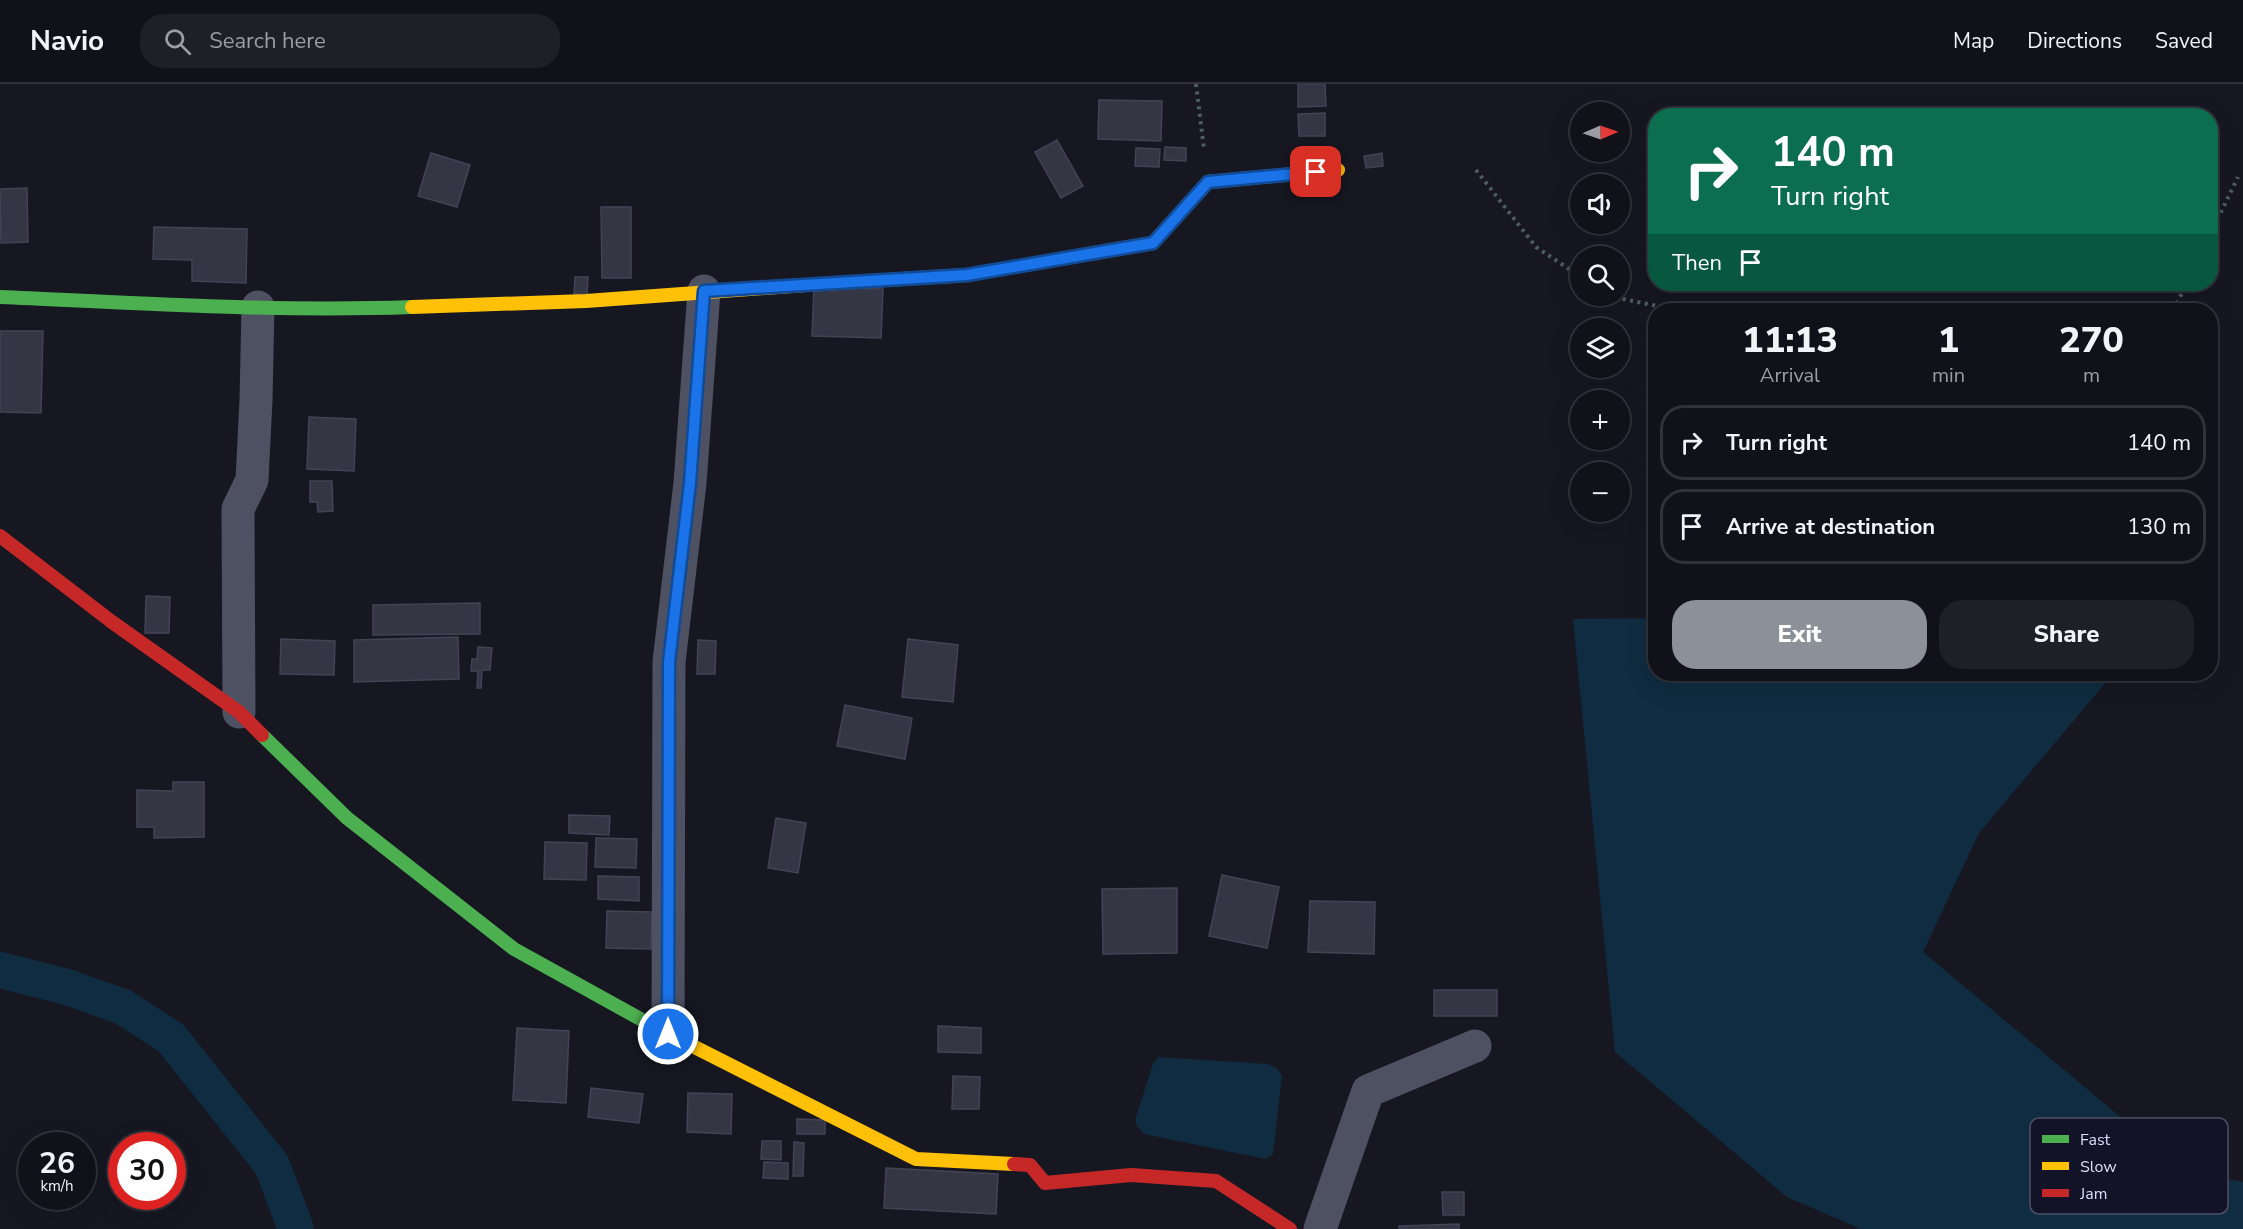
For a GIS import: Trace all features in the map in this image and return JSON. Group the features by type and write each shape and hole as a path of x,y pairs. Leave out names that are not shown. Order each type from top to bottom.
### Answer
{"street":[{"path":"0,297 356,309 574,302 704,291 967,275 1153,243 1208,182 1338,170"},
{"path":"668,1034 669,662 690,483 704,291"},
{"path":"239,712 238,508 252,480 258,307"},
{"path":"0,536 112,622 239,712 347,818 514,949 668,1034 713,1054 916,1159 1030,1165 1045,1183 1131,1175 1216,1181 1290,1229"},
{"path":"1320,1229 1368,1091 1474,1047"}],"path":[{"path":"1196,84 1208,182"},
{"path":"1476,170 1536,247 1570,270"},
{"path":"2218,218 2238,177"},
{"path":"1630,300 1648,304"}],"water":[{"path":"1648,618 1648,681 2107,681 1979,833 1923,952 2122,1118 2030,1118 2030,1214 2228,1214 2228,1179 2243,1182 2243,1229 1861,1229 1787,1197 1615,1052 1573,619"},
{"path":"1158,1057 1268,1064 1278,1069 1282,1076 1273,1154 1265,1159 1144,1134 1135,1120 1153,1064"}],"building":[{"path":"1298,84 1325,84 1326,106 1298,107"},
{"path":"1099,100 1162,101 1161,141 1098,139"},
{"path":"1325,113 1325,136 1299,136 1298,114"},
{"path":"1057,140 1083,186 1061,198 1035,152"},
{"path":"1165,147 1186,148 1186,161 1164,160"},
{"path":"1136,148 1160,149 1159,167 1135,166"},
{"path":"431,153 470,165 457,207 418,196"},
{"path":"1382,153 1383,166 1366,168 1364,156"},
{"path":"27,188 28,242 1,243 0,189"},
{"path":"601,207 631,207 631,278 602,278"},
{"path":"154,227 247,229 246,283 192,281 192,260 153,259"},
{"path":"575,277 588,277 587,294 574,294"},
{"path":"814,287 883,289 881,338 812,336"},
{"path":"0,331 43,331 41,413 0,412"},
{"path":"309,417 356,419 354,471 307,469"},
{"path":"310,481 332,481 333,511 318,512 317,502 310,502"},
{"path":"146,596 170,597 169,633 145,633"},
{"path":"480,603 480,634 373,635 373,605"},
{"path":"458,637 459,679 354,682 354,640"},
{"path":"281,639 335,641 334,675 280,674"},
{"path":"908,639 958,645 953,702 902,697"},
{"path":"698,640 716,641 715,674 697,674"},
{"path":"478,647 492,648 490,670 482,670 481,688 477,688 478,671 471,671 472,659 477,659"},
{"path":"845,705 912,718 905,759 837,746"},
{"path":"173,782 204,782 204,837 154,838 154,827 137,827 137,790 173,791"},
{"path":"569,815 610,816 609,835 569,833"},
{"path":"776,818 806,823 798,873 768,868"},
{"path":"596,838 637,839 636,868 595,867"},
{"path":"545,842 587,843 586,880 544,879"},
{"path":"1222,875 1279,887 1267,948 1209,936"},
{"path":"598,876 639,877 639,901 598,899"},
{"path":"1177,888 1177,953 1103,954 1102,889"},
{"path":"1310,901 1375,902 1374,954 1308,952"},
{"path":"607,911 652,912 651,949 606,948"},
{"path":"1434,990 1497,990 1497,1016 1434,1016"},
{"path":"938,1026 981,1028 981,1053 938,1052"},
{"path":"517,1028 569,1031 566,1103 513,1100"},
{"path":"953,1076 980,1077 979,1109 952,1109"},
{"path":"591,1088 643,1094 639,1123 588,1117"},
{"path":"688,1093 732,1094 731,1134 687,1132"},
{"path":"797,1119 825,1120 825,1134 797,1134"},
{"path":"762,1141 781,1141 781,1160 761,1159"},
{"path":"794,1142 804,1143 803,1176 793,1176"},
{"path":"764,1162 788,1163 788,1179 763,1178"},
{"path":"886,1168 998,1174 996,1214 884,1208"},
{"path":"1442,1192 1464,1192 1464,1215 1443,1215"},
{"path":"1459,1224 1459,1229 1399,1229 1399,1226"}],"waterway":[{"path":"0,970 67,987 123,1007 171,1038 272,1165 296,1229"}],"traffic: fast":[{"path":"806,285 967,275 1089,254"},
{"path":"0,297 258,308 412,307"},
{"path":"262,735 347,818 514,949 653,1026"}],"traffic: slow":[{"path":"1089,254 1153,243 1208,182 1338,170"},
{"path":"412,307 586,301 806,285"},
{"path":"653,1026 916,1159 1014,1164"}],"traffic: jam":[{"path":"0,536 112,622 239,712 262,735"},
{"path":"1014,1164 1030,1165 1045,1183 1131,1175 1216,1181 1290,1229"}],"route":[{"path":"668,1034 669,662 690,483 704,291 967,275 1153,243 1208,182 1316,172"}]}
